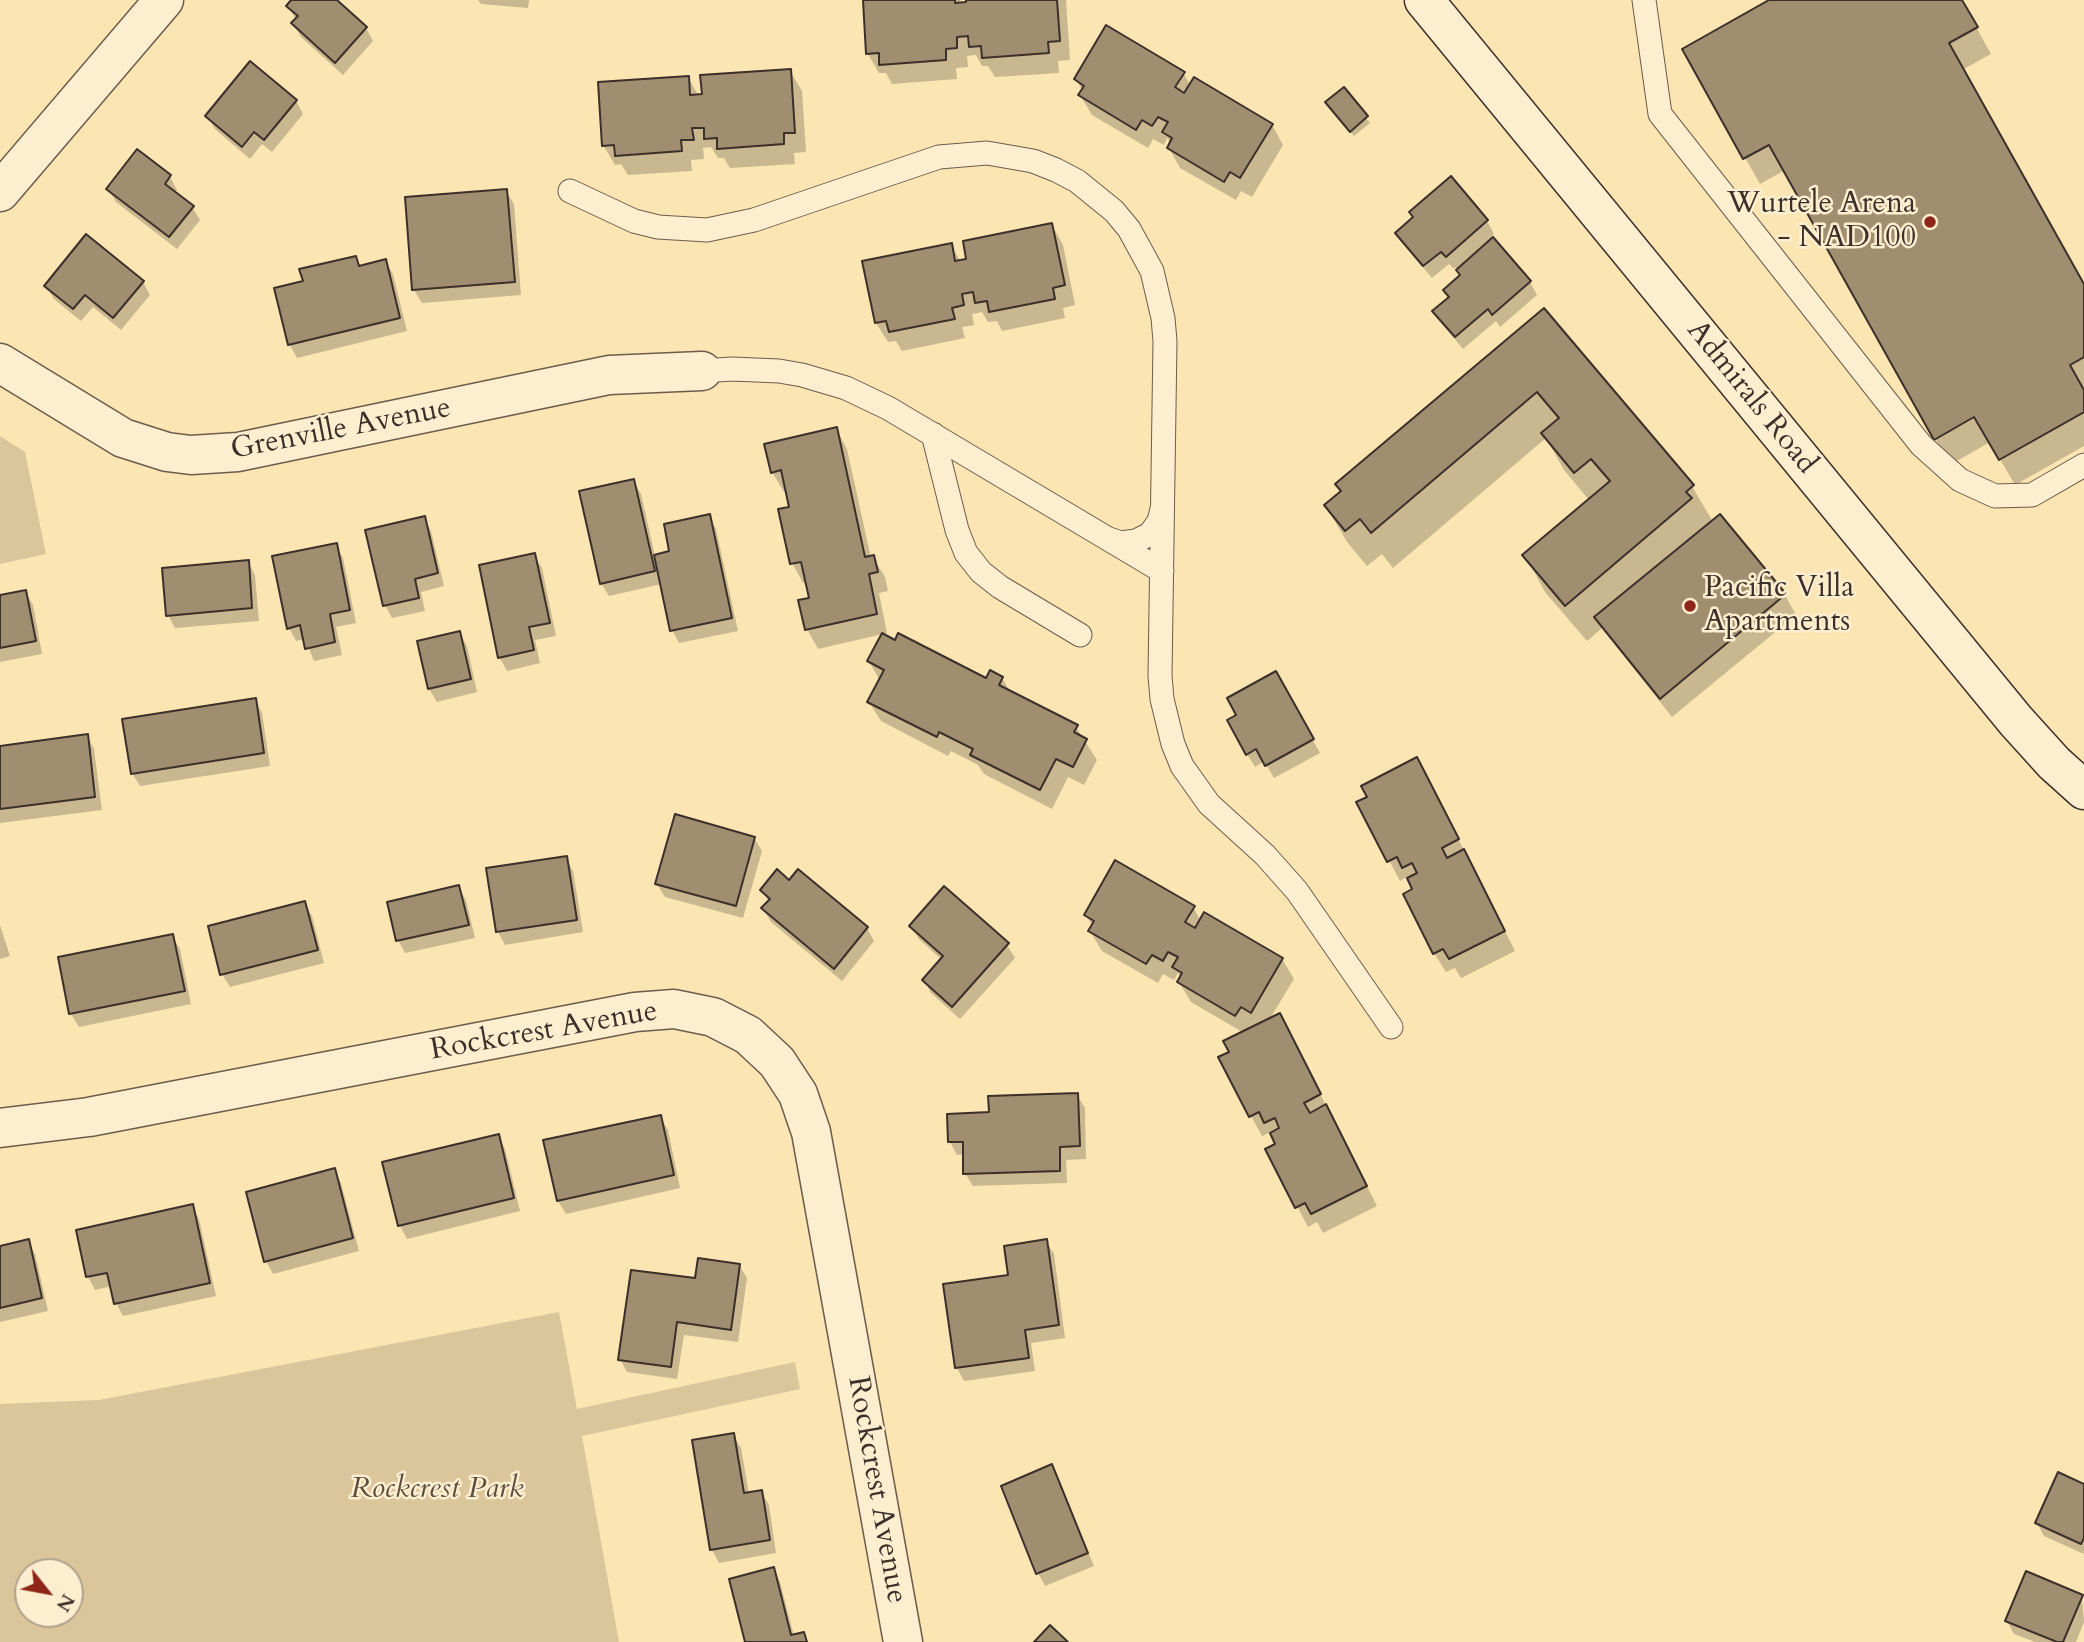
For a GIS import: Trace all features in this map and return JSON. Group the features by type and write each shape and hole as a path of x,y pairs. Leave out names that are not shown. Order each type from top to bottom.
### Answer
{"street":[{"path":"0,192 164,0"},
{"name":"Admirals Road","path":"1424,0 2016,722 2054,763 2084,790"},
{"name":"Grenville Avenue","path":"0,363 123,438 167,452 203,455 238,452 608,375 702,370"},
{"name":"Rockcrest Avenue","path":"0,1128 102,1114 635,1012 674,1009 713,1017 748,1035 777,1062 798,1094 811,1132 903,1642"}],"lane":[{"path":"1644,0 1660,114 1921,445 1960,480 1995,496 2032,495 2084,465"},
{"path":"570,191 634,221 682,230 707,230 754,220 939,156 987,153 1033,161 1056,170 1077,181 1114,211 1135,240 1152,271 1159,294 1165,341 1162,699 1173,744 1182,766 1209,804 1265,855 1297,891 1391,1027"},
{"path":"702,370 779,371 824,380 867,397 1162,570"},
{"path":"933,434 957,530 966,553 981,572 1000,587 1080,635"},
{"path":"1106,538 1121,543 1136,541 1150,534 1159,521 1163,506"}],"green space":[{"path":"0,436 25,452 46,554 0,564"},
{"name":"Rockcrest Park","path":"559,1312 577,1409 795,1362 800,1389 582,1436 619,1642 0,1642 0,1404 99,1400"}],"building":[{"path":"291,0 337,0 367,27 335,63 291,23 298,16 286,6"},
{"path":"863,0 955,0 955,3 966,0 1057,0 1060,41 1048,42 1049,53 982,58 981,46 969,47 968,36 957,37 957,48 946,49 946,60 879,65 879,53 866,54"},
{"name":"Wurtele Arena - NAD100","path":"1769,0 1962,0 1978,27 1949,43 2084,284 2084,357 2070,365 2084,390 2084,412 1999,460 1974,417 1934,440 1769,145 1743,159 1682,49"},
{"path":"1106,25 1185,72 1175,87 1184,93 1194,77 1273,124 1240,178 1230,172 1224,182 1167,148 1172,138 1162,132 1168,122 1158,117 1152,126 1142,120 1136,130 1078,95 1084,86 1074,79"},
{"path":"250,61 297,100 264,140 254,132 242,147 205,116"},
{"path":"791,69 795,133 784,133 784,144 717,149 717,138 704,139 704,128 692,128 694,140 681,140 682,151 615,156 614,145 602,146 598,82 689,76 690,95 702,94 700,75"},
{"path":"1344,87 1368,116 1350,132 1325,102"},
{"path":"137,149 171,175 165,184 194,206 169,237 106,189"},
{"path":"1451,176 1488,220 1446,257 1441,252 1423,266 1395,233 1413,217 1409,212"},
{"path":"507,189 515,282 412,290 405,197"},
{"path":"1052,223 1065,285 1053,288 1055,299 989,312 987,301 975,303 973,292 962,294 964,305 952,308 955,319 889,332 886,321 875,323 862,261 952,243 955,261 966,259 963,241"},
{"path":"86,234 144,281 113,318 85,295 73,309 44,286"},
{"path":"1493,237 1531,281 1492,315 1488,309 1455,337 1432,311 1449,297 1443,290 1460,275 1456,270"},
{"path":"356,256 359,266 386,259 400,318 288,345 274,288 303,281 299,269"},
{"path":"1544,308 1694,485 1686,492 1692,498 1565,606 1522,555 1610,481 1591,459 1574,473 1541,433 1559,418 1537,392 1371,533 1360,519 1345,531 1324,505 1341,491 1335,484"},
{"path":"837,427 865,557 874,555 878,572 869,574 877,614 805,630 798,600 809,598 801,562 790,564 778,509 789,507 781,470 771,473 764,444"},
{"path":"634,479 655,571 600,584 579,491"},
{"path":"710,514 732,618 670,631 654,555 669,551 664,524"},
{"name":"Pacific Villa Apartments","path":"1720,514 1786,594 1660,699 1594,617"},
{"path":"425,516 438,573 415,579 419,598 383,606 365,530"},
{"path":"337,543 350,610 330,614 335,642 305,649 300,625 287,629 272,556"},
{"path":"535,553 550,623 529,627 534,650 498,658 479,565"},
{"path":"249,560 252,608 166,616 162,568"},
{"path":"26,590 36,641 0,648 0,595"},
{"path":"460,631 471,679 428,689 417,641"},
{"path":"882,633 895,640 898,633 986,678 990,670 1003,677 999,685 1078,725 1074,732 1087,739 1073,767 1056,759 1040,790 970,755 973,749 939,732 937,737 867,702 884,670 867,661"},
{"path":"1276,671 1314,739 1265,766 1256,749 1246,755 1227,720 1236,715 1227,698"},
{"path":"256,698 264,753 131,774 122,719"},
{"path":"88,734 95,797 0,809 0,746"},
{"path":"1417,757 1459,839 1442,848 1447,858 1464,849 1505,931 1449,959 1443,949 1433,954 1403,894 1412,889 1407,878 1417,873 1412,863 1402,868 1397,857 1387,862 1356,802 1367,797 1361,786"},
{"path":"675,814 755,837 736,906 655,884"},
{"path":"567,856 577,920 496,932 486,868"},
{"path":"1115,860 1195,906 1185,922 1195,928 1204,912 1283,958 1251,1013 1241,1007 1235,1016 1177,982 1182,973 1172,967 1178,957 1168,952 1163,961 1152,955 1146,964 1088,931 1094,921 1084,915"},
{"path":"777,869 789,880 798,869 868,927 834,969 761,908 770,899 760,890"},
{"path":"459,885 469,925 396,941 387,902"},
{"path":"944,886 1009,943 952,1007 922,980 943,956 909,926"},
{"path":"305,901 318,950 220,975 208,926"},
{"path":"173,934 185,991 69,1014 58,957"},
{"path":"1280,1013 1321,1094 1304,1103 1310,1113 1326,1104 1367,1186 1311,1214 1305,1203 1295,1208 1265,1149 1275,1144 1270,1133 1279,1128 1275,1118 1264,1123 1259,1112 1249,1117 1218,1057 1229,1052 1223,1041"},
{"path":"1078,1093 1080,1146 1060,1147 1060,1171 963,1174 963,1142 948,1142 947,1114 989,1112 988,1096"},
{"path":"661,1115 674,1175 557,1201 543,1140"},
{"path":"499,1134 514,1198 398,1226 382,1162"},
{"path":"335,1168 353,1238 264,1262 246,1192"},
{"path":"193,1204 210,1283 114,1304 107,1273 86,1277 76,1230"},
{"path":"29,1239 42,1298 0,1308 0,1246"},
{"path":"1047,1239 1059,1325 1025,1330 1029,1358 955,1368 943,1284 1008,1275 1004,1246"},
{"path":"698,1258 740,1264 731,1330 677,1322 671,1367 618,1360 631,1270 695,1278"},
{"path":"734,1433 744,1493 762,1490 770,1540 710,1550 692,1440"},
{"path":"1052,1464 1088,1553 1036,1574 1001,1486"},
{"path":"2058,1472 2084,1484 2084,1538 2081,1544 2035,1523"},
{"path":"774,1567 791,1635 804,1632 807,1642 745,1642 729,1579"},
{"path":"2026,1571 2083,1595 2063,1642 2005,1621"},
{"path":"1050,1625 1068,1642 1034,1642"}],"place":[{"name":"Wurtele Arena - NAD100","path":"1930,222"},
{"name":"Pacific Villa Apartments","path":"1690,606"}]}
